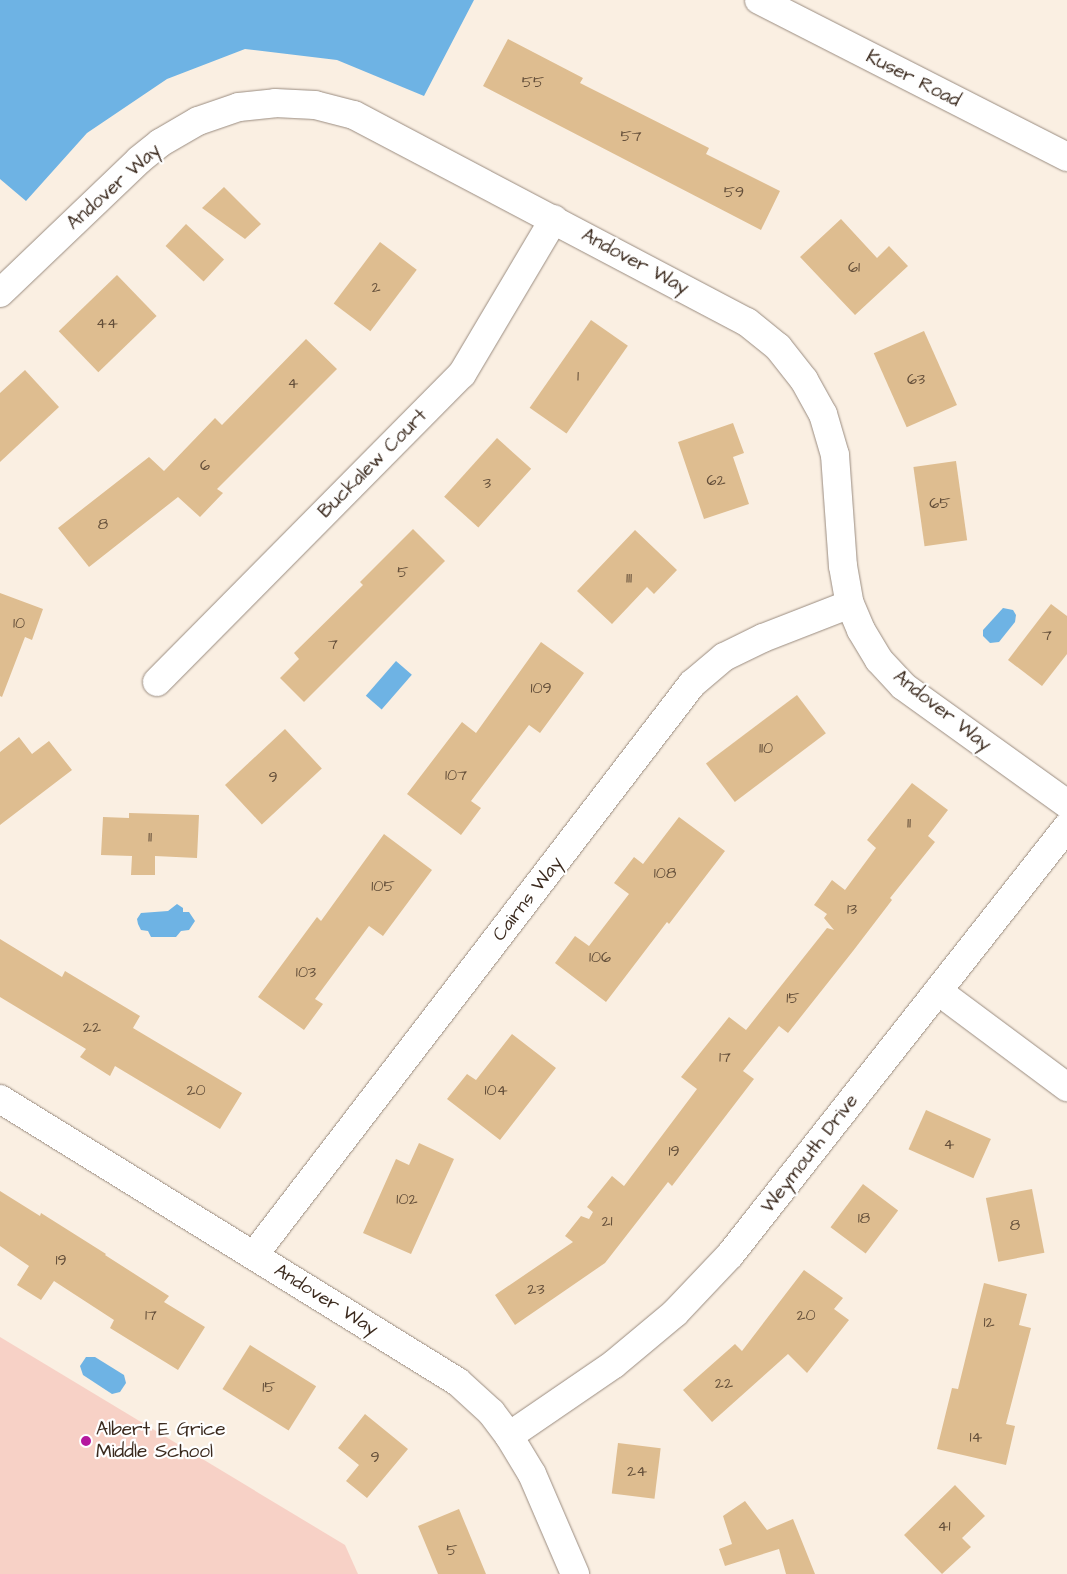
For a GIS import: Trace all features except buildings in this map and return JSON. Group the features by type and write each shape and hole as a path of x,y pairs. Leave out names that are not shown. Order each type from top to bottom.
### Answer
{"street":[{"name":"Kuser Road","path":"759,0 1067,157"},
{"name":"Andover Way","path":"0,293 139,160 160,143 198,121 239,107 275,103 315,105 354,115 747,322 778,347 804,380 823,414 835,455 842,566 850,604 861,630 879,660 904,686 1067,804"},
{"name":"Buckalew Court","path":"157,682 462,374 554,219"},
{"name":"Cairns Way","path":"254,1255 692,684 724,657 762,638 850,604"},
{"name":"Weymouth Drive","path":"509,1436 614,1364 681,1307 730,1255 1067,827"},
{"path":"938,991 1067,1087"},
{"name":"Andover Way","path":"0,1099 458,1382 491,1412 509,1436 532,1474 574,1574"}],"shaded area":[{"name":"Albert E Grice Middle School","path":"0,1337 345,1545 358,1574 0,1574"}],"water":[{"path":"0,0 474,0 424,96 337,60 245,49 167,79 87,133 26,201 0,179"},
{"path":"1003,608 1013,610 1016,615 1015,622 999,642 990,643 983,636 983,630"},
{"path":"396,661 412,675 382,709 366,696"},
{"path":"177,904 183,908 183,912 189,912 195,921 189,930 181,931 176,937 151,937 148,931 141,930 137,919 141,913 168,911"},
{"path":"86,1357 95,1357 124,1375 126,1383 120,1392 112,1394 83,1375 80,1366"}],"place":[{"name":"Albert E Grice Middle School","path":"86,1441"}]}
